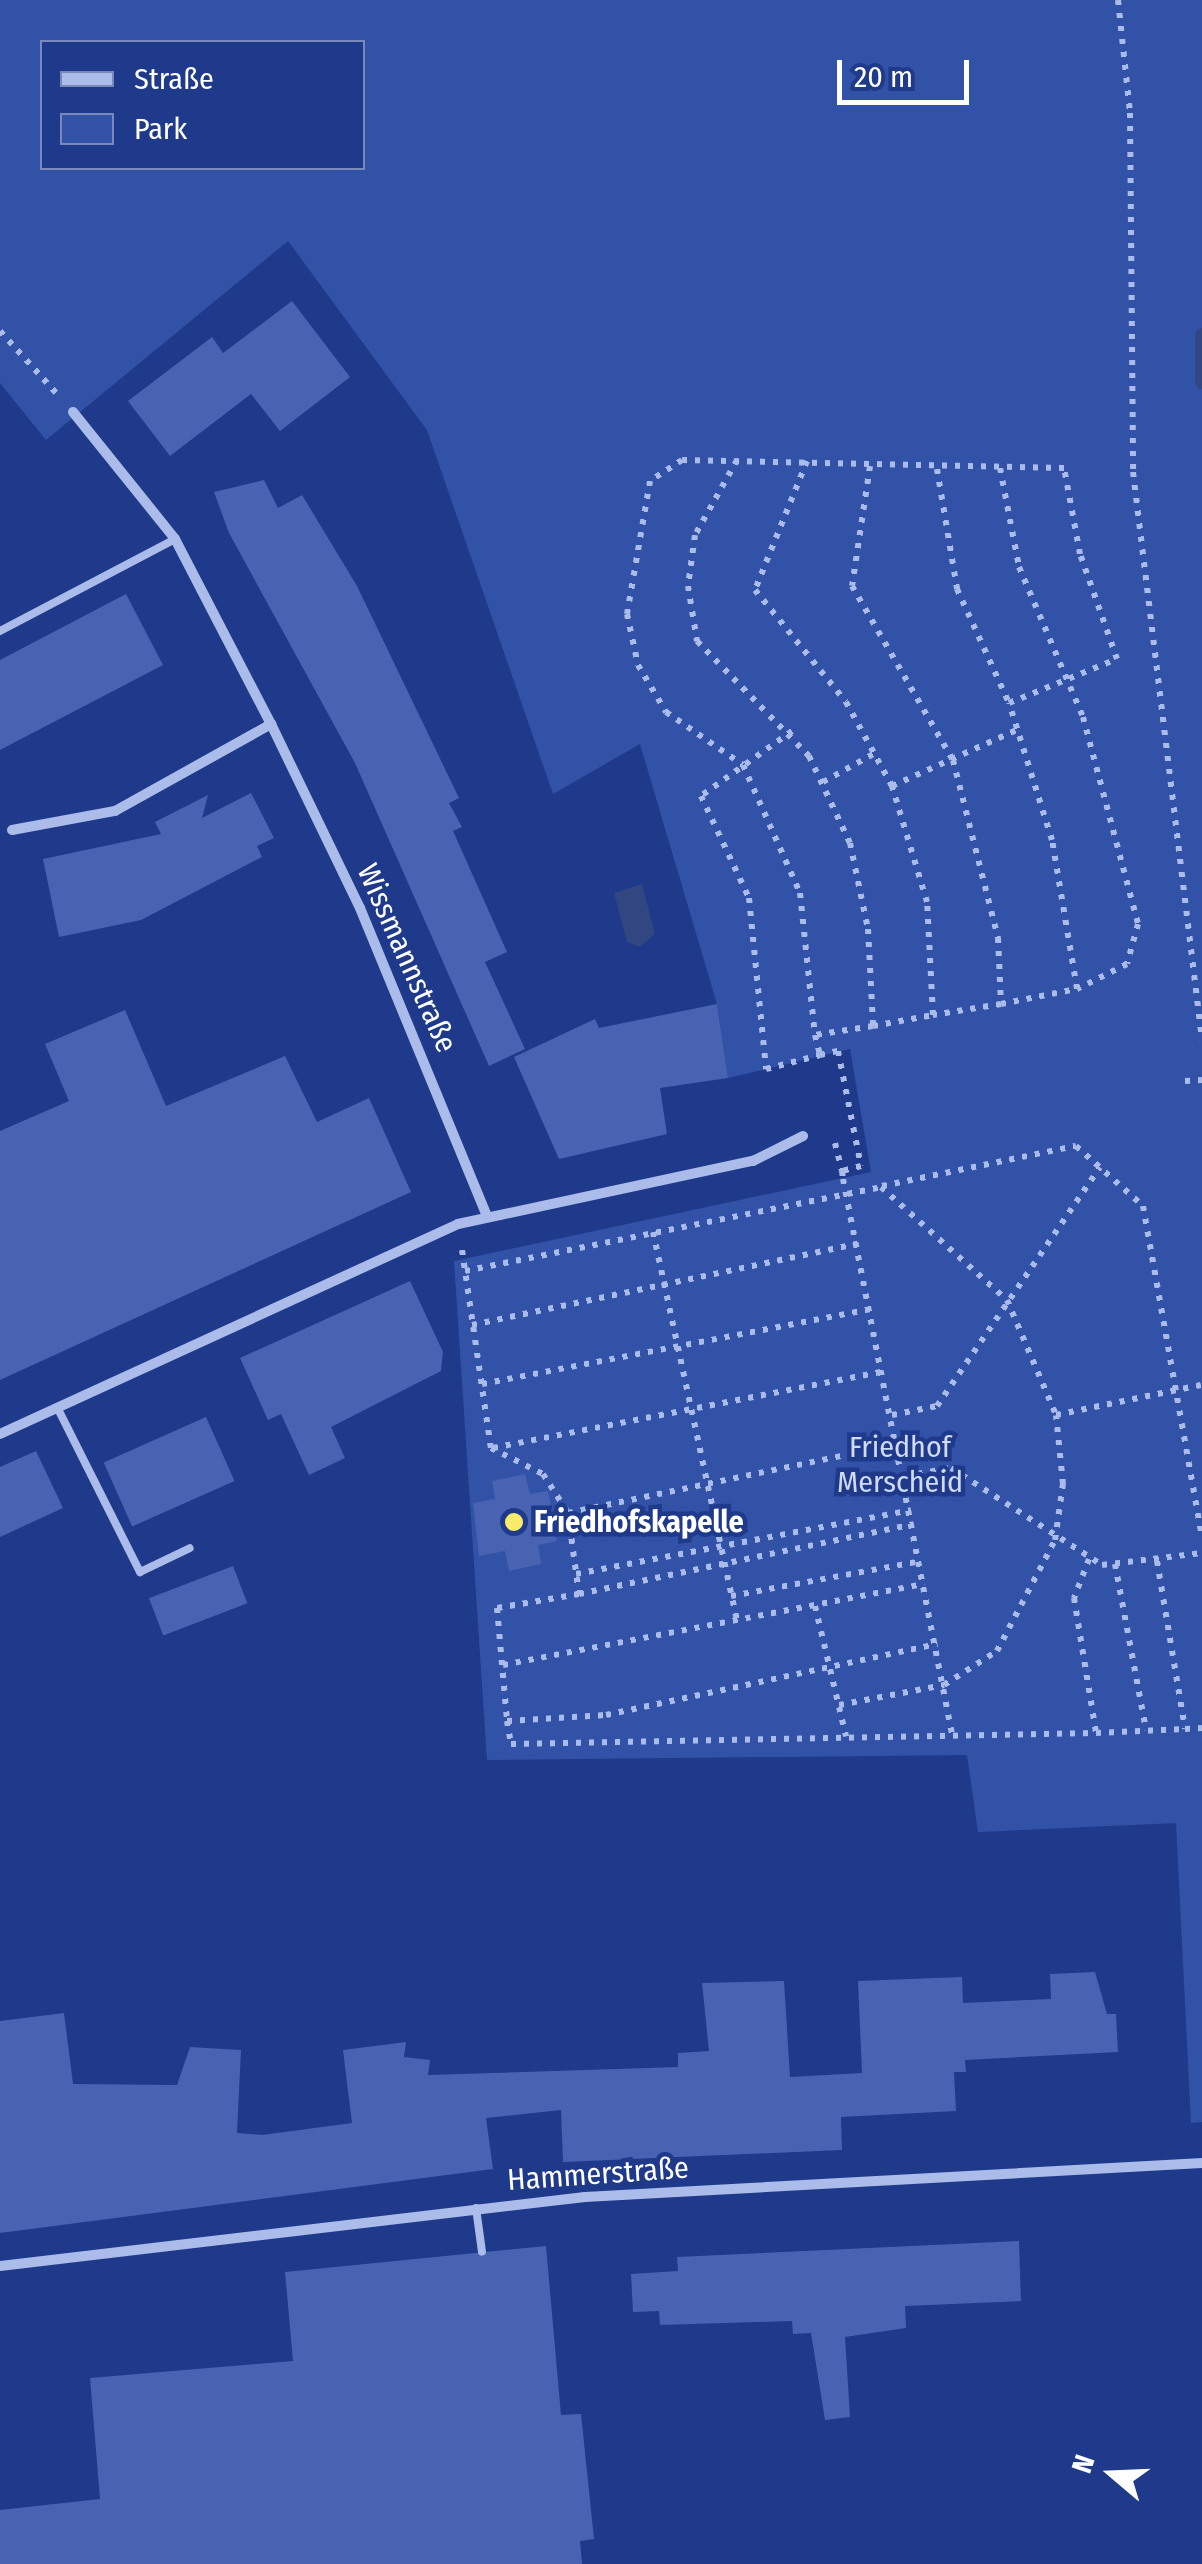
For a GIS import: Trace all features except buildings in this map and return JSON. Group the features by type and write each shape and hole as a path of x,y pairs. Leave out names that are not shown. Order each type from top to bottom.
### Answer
{"street":[{"name":"Wissmannstraße","path":"74,412 175,539 271,724 360,908 487,1216"},
{"path":"12,830 115,811 271,724"},
{"path":"0,1434 458,1224 753,1161 803,1136"},
{"name":"Hammerstraße","path":"0,2266 476,2208 1202,2163"}],"lane":[{"path":"0,631 175,539"},
{"path":"57,1408 140,1572 190,1548"},
{"path":"476,2208 482,2252"}],"path":[{"path":"1118,0 1130,113 1131,422 1202,1040"},
{"path":"0,331 74,412"},
{"path":"820,1056 814,1036 800,893 743,765 666,712 638,665 627,614 650,481 682,460 807,461 937,469 1064,468 1080,554 1116,659 1066,676 1009,703"},
{"path":"738,460 694,535 688,586 697,641 711,664 792,731 823,782 863,893 873,1026"},
{"path":"807,461 755,590 877,752 892,786 924,887 933,1014"},
{"path":"870,466 852,586 953,760 990,889 1001,1004"},
{"path":"814,1036 1077,990 1126,964 1138,924 1066,676 1019,567 1000,468"},
{"path":"937,469 957,589 1019,728 1052,840 1077,990"},
{"path":"892,786 1019,728"},
{"path":"792,731 701,796 749,898 766,1069 838,1051 861,1166 842,1171"},
{"path":"823,782 877,752"},
{"path":"1184,1082 1202,1080"},
{"path":"835,1142 872,1309 952,1734"},
{"path":"465,1271 1076,1146 1143,1206 1202,1536"},
{"path":"892,1416 937,1406 1100,1167"},
{"path":"839,1704 944,1685 997,1651 1055,1540 1063,1484 1056,1416 1007,1300 881,1187"},
{"path":"458,1224 491,1448"},
{"path":"653,1232 738,1622"},
{"path":"472,1325 664,1290 858,1244"},
{"path":"482,1384 872,1309"},
{"path":"491,1448 884,1371"},
{"path":"1056,1416 1201,1385"},
{"path":"568,1513 898,1444"},
{"path":"491,1448 543,1474 568,1513 579,1594"},
{"path":"904,1476 951,1468 1089,1559 1115,1564 1202,1553"},
{"path":"576,1574 911,1510"},
{"path":"914,1524 724,1566 497,1608 512,1744 1202,1728"},
{"path":"1089,1559 1074,1598 1096,1733"},
{"path":"731,1596 920,1560"},
{"path":"1157,1561 1184,1729"},
{"path":"1115,1564 1146,1730"},
{"path":"503,1665 924,1584"},
{"path":"814,1606 846,1736"},
{"path":"508,1721 606,1714 937,1644"}],"green space":[{"name":"Friedhof Merscheid","path":"0,0 1202,0 1202,2122 1191,2123 1176,1823 978,1832 967,1755 487,1760 454,1261 871,1172 850,1049 728,1078 717,1004 640,744 553,794 427,430 288,241 46,440 0,383"}],"shaded area":[{"path":"642,884 655,934 640,947 627,942 614,893"}],"waterway":[{"path":"1202,335 1202,382"}],"place":[{"name":"Friedhofskapelle","path":"514,1522"}]}
